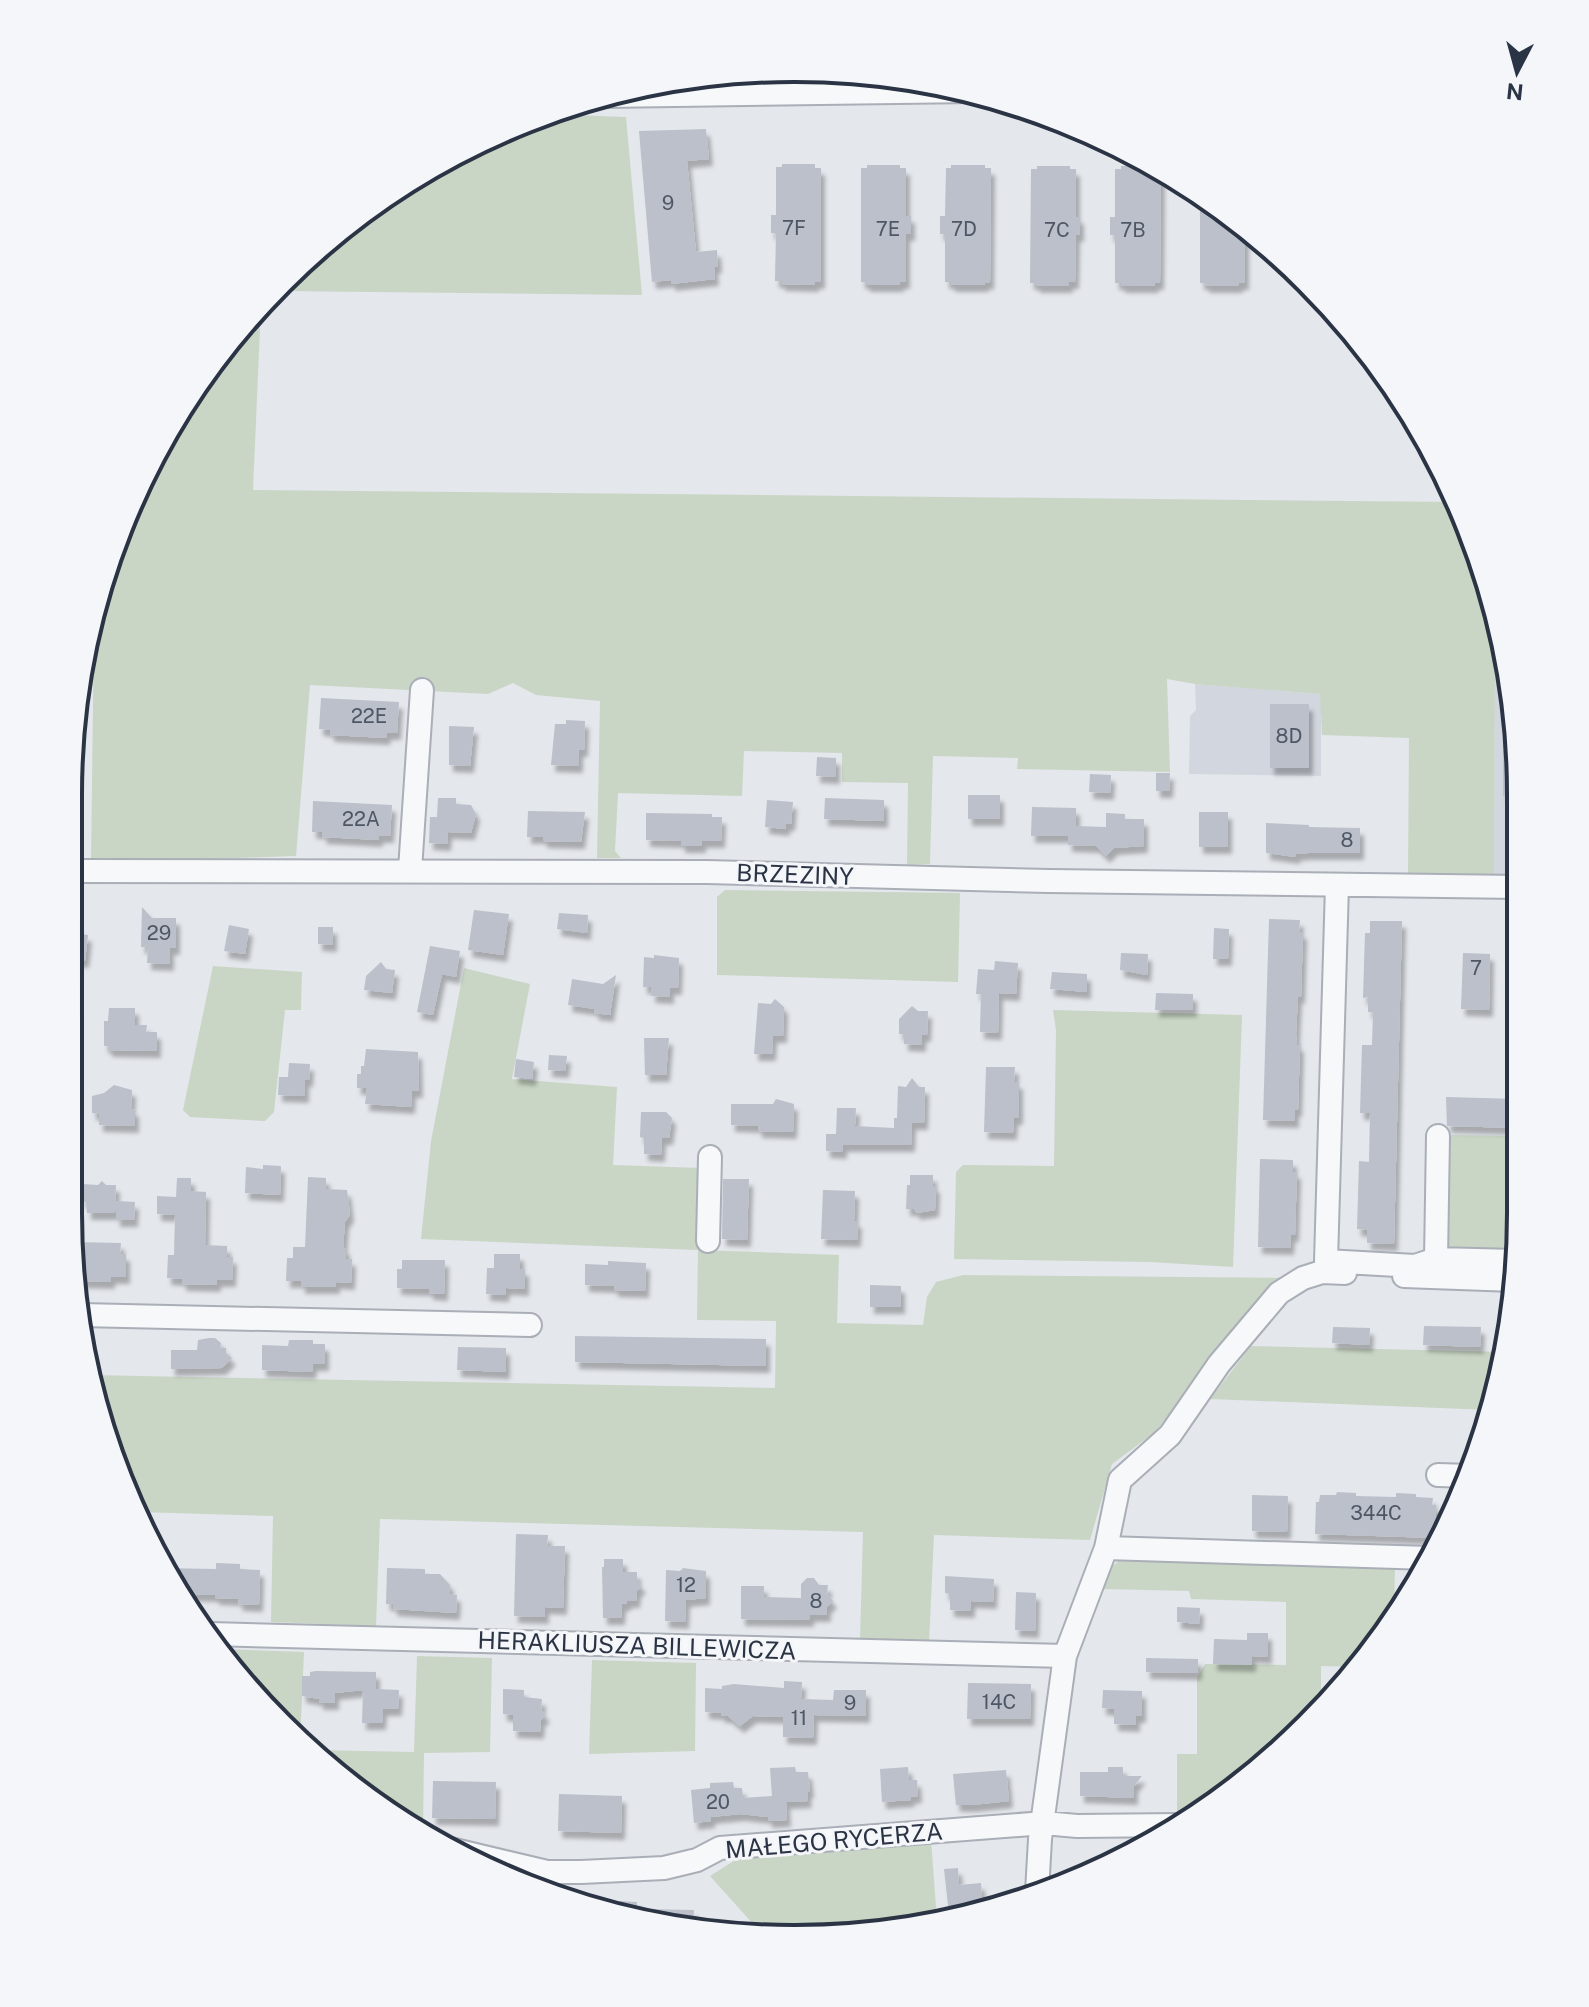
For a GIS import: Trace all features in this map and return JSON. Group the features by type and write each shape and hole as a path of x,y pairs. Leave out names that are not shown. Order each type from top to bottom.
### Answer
{"street":[{"path":"693,90 879,87"},
{"path":"410,870 422,690"},
{"name":"BRZEZINY","path":"82,871 707,872 1507,887"},
{"path":"1337,885 1326,1261 1415,1266 1436,1259 1505,1261"},
{"path":"1436,1259 1438,1136"},
{"path":"708,1241 710,1157"},
{"path":"1038,1882 1040,1839 1065,1656 1106,1548 1120,1480 1170,1435 1219,1364 1279,1293 1303,1278 1322,1272 1503,1280"},
{"path":"90,1315 530,1325"},
{"path":"1438,1475 1457,1476"},
{"path":"1106,1548 1418,1558"},
{"name":"HERAKLIUSZA BILLEWICZA","path":"221,1634 1065,1656"},
{"name":"MAŁEGO RYCERZA","path":"498,1860 547,1872 664,1868 697,1860 720,1848 1044,1823 1158,1825"}],"shaded area":[{"path":"1496,674 1505,748 1507,874 1494,874"},
{"path":"1195,684 1321,694 1321,776 1189,774 1190,716 1196,710"}],"green space":[{"path":"580,115 626,117 642,295 291,291 361,229 438,177 522,136"},
{"path":"260,324 253,490 1444,502 1483,610 1496,674 1494,874 1408,874 1409,738 1322,735 1320,694 1167,679 1170,772 1017,769 1018,758 933,756 930,864 907,865 908,783 842,782 842,753 744,751 742,796 618,793 615,851 621,858 597,858 600,701 536,695 513,683 488,694 310,685 296,856 91,863 93,670 106,610 120,565 155,479 177,438 229,361"},
{"path":"725,890 960,893 958,982 717,975 717,897"},
{"path":"213,966 302,972 301,1010 285,1010 274,1112 265,1121 190,1117 183,1110"},
{"path":"464,968 530,984 512,1079 617,1087 613,1165 700,1168 699,1250 839,1255 837,1323 923,1325 927,1297 936,1282 963,1275 1286,1278 1154,1433 1112,1464 1090,1540 934,1535 929,1643 860,1641 863,1532 380,1519 376,1626 271,1622 273,1516 148,1512 120,1442 101,1375 775,1388 776,1321 697,1320 698,1250 421,1239 431,1141"},
{"path":"1053,1010 1242,1015 1233,1267 1150,1262 954,1259 956,1172 963,1165 1054,1166 1056,1030"},
{"path":"1446,1135 1507,1136 1505,1253 1455,1251 1448,1248 1444,1239"},
{"path":"1251,1346 1493,1352 1479,1410 1210,1399"},
{"path":"1127,1556 1395,1564 1394,1596 1343,1667 1321,1666 1321,1692 1298,1716 1228,1778 1177,1813 1177,1754 1197,1754 1197,1678 1205,1664 1286,1665 1286,1602 1191,1599 1189,1591 1103,1589 1105,1578 1117,1562"},
{"path":"232,1649 304,1652 301,1725"},
{"path":"417,1656 492,1658 490,1752 424,1753 423,1820 361,1778 328,1750 414,1752"},
{"path":"592,1660 696,1663 695,1751 589,1754"},
{"path":"931,1840 936,1910 841,1923 752,1923 710,1876 737,1859"}],"building":[{"path":"706,129 709,159 687,161 696,252 717,250 715,279 671,284 671,280 652,282 639,131"},
{"path":"782,164 815,164 815,168 821,168 821,282 815,282 815,285 775,281 776,233 771,233 771,215 776,215 776,167 782,167"},
{"path":"867,165 900,165 900,168 906,168 906,216 911,216 911,234 906,234 906,282 900,282 900,285 866,285 866,282 861,282 861,168 867,168"},
{"path":"951,165 985,165 985,168 991,168 990,283 985,282 985,285 951,285 951,282 945,282 945,234 940,234 940,216 945,216 946,168 951,168"},
{"path":"1037,166 1070,166 1070,169 1076,169 1076,217 1080,217 1080,235 1076,235 1075,282 1069,282 1069,286 1036,286 1036,283 1030,283 1031,169 1037,169"},
{"path":"1121,166 1130,166 1161,183 1160,283 1154,286 1121,286 1121,283 1115,283 1115,235 1110,235 1110,217 1115,217 1115,169 1121,169"},
{"path":"1200,209 1245,243 1245,283 1239,283 1239,286 1205,286 1206,283 1200,283"},
{"path":"321,698 399,702 397,733 387,733 386,738 330,735 330,730 319,729"},
{"path":"1270,704 1309,704 1309,768 1270,768"},
{"path":"566,720 585,721 584,750 579,750 579,766 551,765 555,724 566,724"},
{"path":"1503,725 1507,796 1503,796"},
{"path":"449,726 474,727 470,766 449,765"},
{"path":"817,757 836,758 836,777 816,776"},
{"path":"1156,773 1170,773 1169,791 1156,791"},
{"path":"1090,774 1111,775 1110,793 1089,792"},
{"path":"968,795 1000,795 1000,819 968,819"},
{"path":"438,798 456,798 456,804 471,805 476,814 471,833 448,832 447,844 429,843 430,817 437,817"},
{"path":"825,798 884,800 884,821 824,819"},
{"path":"767,800 793,802 791,824 786,824 786,829 765,827"},
{"path":"313,801 392,805 390,836 379,836 379,840 322,837 323,832 312,832"},
{"path":"1032,807 1076,808 1076,826 1106,827 1106,813 1125,814 1125,819 1144,819 1144,846 1114,848 1106,856 1096,846 1068,845 1068,836 1031,836"},
{"path":"528,811 585,812 581,842 543,841 543,837 527,837"},
{"path":"1199,812 1228,812 1228,847 1199,847"},
{"path":"646,813 712,814 712,817 722,817 721,841 702,841 702,846 681,846 681,841 646,840"},
{"path":"1266,823 1360,828 1360,853 1308,853 1296,854 1296,857 1266,853"},
{"path":"142,907 152,918 176,918 176,948 170,948 170,964 147,963 148,947 141,947"},
{"path":"474,910 509,914 503,955 468,950"},
{"path":"559,913 588,915 587,933 557,929"},
{"path":"1269,919 1300,920 1299,932 1303,932 1301,997 1298,996 1296,1034 1297,1045 1300,1045 1295,1121 1263,1120"},
{"path":"1370,921 1402,921 1394,1244 1367,1243 1367,1230 1357,1229 1359,1161 1369,1162 1370,1113 1360,1113 1362,1045 1372,1045 1373,1012 1368,1012 1368,997 1363,998 1365,933 1370,933"},
{"path":"229,925 249,929 245,954 224,951"},
{"path":"318,927 333,927 333,945 318,944"},
{"path":"1214,928 1229,929 1228,959 1213,959"},
{"path":"82,934 88,935 85,961 82,961"},
{"path":"430,946 460,951 456,977 442,974 433,1015 417,1012"},
{"path":"1121,953 1148,954 1147,975 1120,970"},
{"path":"1463,953 1490,954 1489,1010 1461,1009"},
{"path":"654,955 679,958 678,988 670,988 670,997 651,996 652,987 643,987 644,957 654,958"},
{"path":"995,961 1018,963 1016,994 999,993 998,1033 980,1032 981,994 976,994 978,969 994,970"},
{"path":"381,962 386,969 395,970 392,993 364,990 366,976"},
{"path":"1052,972 1087,974 1087,992 1050,989"},
{"path":"616,975 610,1015 568,1005 572,979 603,984"},
{"path":"1156,993 1193,994 1193,1010 1155,1010"},
{"path":"775,999 784,1007 783,1036 773,1036 772,1054 754,1054 758,1003 771,1004"},
{"path":"912,1006 918,1011 928,1011 927,1035 922,1035 922,1045 904,1044 904,1034 899,1034 899,1019"},
{"path":"109,1008 135,1008 135,1025 147,1025 146,1032 157,1032 157,1051 108,1050 108,1046 104,1046 104,1021 108,1021"},
{"path":"644,1038 669,1038 666,1075 645,1075"},
{"path":"366,1049 418,1052 419,1091 412,1091 411,1107 365,1104 367,1088 357,1088 357,1074 361,1074 361,1066 364,1066"},
{"path":"549,1055 567,1056 565,1071 548,1070"},
{"path":"516,1059 534,1062 532,1079 514,1077"},
{"path":"289,1063 310,1064 309,1080 305,1080 305,1096 278,1095 279,1077 288,1077"},
{"path":"986,1067 1015,1067 1014,1082 1019,1082 1019,1118 1014,1118 1013,1133 984,1132"},
{"path":"912,1078 919,1087 925,1087 924,1123 912,1123 911,1145 843,1145 843,1152 826,1151 826,1134 836,1134 837,1108 856,1108 855,1126 894,1128 898,1086 906,1087"},
{"path":"114,1085 132,1090 131,1109 135,1110 135,1126 99,1125 99,1114 92,1113 92,1096 104,1093"},
{"path":"1446,1097 1507,1099 1507,1128 1447,1126"},
{"path":"776,1099 794,1104 793,1132 758,1131 758,1126 731,1125 731,1104 773,1104"},
{"path":"641,1112 666,1112 672,1118 669,1138 662,1138 661,1155 644,1154 644,1138 640,1137"},
{"path":"1260,1159 1293,1160 1293,1172 1297,1172 1295,1235 1291,1235 1290,1248 1258,1247"},
{"path":"263,1165 281,1166 280,1195 245,1193 246,1167 263,1169"},
{"path":"910,1175 933,1175 935,1210 917,1213 914,1209 906,1209"},
{"path":"308,1177 326,1178 326,1189 347,1190 350,1215 345,1222 343,1248 346,1248 346,1259 352,1259 351,1283 336,1282 336,1287 301,1287 301,1281 286,1281 287,1258 293,1258 293,1247 305,1247"},
{"path":"177,1178 191,1178 191,1191 206,1192 205,1245 227,1246 227,1257 233,1257 232,1280 217,1280 217,1285 182,1284 182,1279 167,1278 168,1255 174,1255 175,1215 157,1214 157,1196 176,1197"},
{"path":"723,1179 749,1179 747,1240 722,1239"},
{"path":"102,1181 106,1185 116,1185 115,1213 87,1213 87,1202 82,1202 82,1184 98,1185"},
{"path":"823,1190 855,1191 857,1240 821,1239"},
{"path":"116,1201 135,1202 134,1220 116,1220"},
{"path":"83,1242 121,1243 120,1254 126,1254 126,1277 111,1277 111,1282 86,1281"},
{"path":"494,1254 520,1254 520,1269 525,1269 525,1289 506,1288 505,1295 486,1294 487,1268 494,1268"},
{"path":"402,1260 445,1260 444,1294 429,1293 429,1289 397,1288 397,1269 402,1269"},
{"path":"608,1261 646,1263 645,1291 585,1285 585,1264 608,1265"},
{"path":"870,1285 901,1286 901,1307 870,1307"},
{"path":"1424,1326 1481,1327 1480,1347 1423,1345"},
{"path":"1333,1327 1370,1328 1369,1345 1332,1343"},
{"path":"575,1336 766,1339 766,1366 575,1362"},
{"path":"209,1338 221,1343 220,1348 226,1348 226,1353 232,1358 222,1368 171,1369 171,1350 197,1350 198,1340"},
{"path":"289,1340 313,1340 313,1344 325,1344 325,1364 313,1364 312,1372 262,1370 262,1345 288,1346"},
{"path":"458,1347 506,1348 506,1372 457,1370"},
{"path":"1337,1492 1396,1497 1396,1493 1433,1498 1435,1525 1429,1538 1315,1534 1316,1502 1319,1502 1320,1495 1336,1495"},
{"path":"1252,1495 1288,1496 1287,1532 1252,1531"},
{"path":"516,1534 548,1535 547,1546 565,1546 563,1608 545,1607 545,1617 514,1616"},
{"path":"604,1559 623,1559 623,1572 637,1572 637,1581 642,1586 637,1591 636,1601 622,1604 621,1618 603,1618"},
{"path":"216,1563 240,1564 240,1569 260,1570 259,1605 238,1604 239,1599 215,1598 215,1595 193,1594 177,1568 216,1569"},
{"path":"387,1568 425,1569 425,1574 440,1574 450,1585 450,1594 457,1595 456,1613 393,1609 393,1604 386,1604"},
{"path":"683,1568 706,1571 706,1598 686,1600 685,1622 665,1621 666,1570 680,1571"},
{"path":"945,1576 994,1579 993,1602 971,1601 971,1611 950,1610 950,1594 945,1593"},
{"path":"807,1578 814,1578 819,1585 828,1585 827,1594 833,1601 827,1607 827,1615 810,1615 810,1620 741,1619 741,1586 764,1586 764,1597 801,1598 801,1584"},
{"path":"1016,1592 1036,1593 1035,1631 1015,1630"},
{"path":"1177,1607 1200,1608 1199,1624 1177,1622"},
{"path":"1247,1633 1268,1633 1268,1657 1252,1656 1252,1665 1213,1664 1214,1639 1247,1640"},
{"path":"1146,1658 1198,1659 1198,1673 1146,1672"},
{"path":"310,1672 376,1672 376,1689 399,1690 398,1709 383,1709 382,1723 362,1723 363,1690 335,1693 335,1703 319,1703 319,1699 302,1696 302,1676 310,1676"},
{"path":"784,1681 802,1682 801,1699 833,1700 834,1690 866,1690 866,1716 814,1715 813,1738 783,1737 783,1717 753,1716 740,1726 728,1716 721,1716 721,1713 705,1712 705,1688 722,1689 722,1686 734,1684 784,1688"},
{"path":"968,1683 1031,1684 1030,1719 967,1719"},
{"path":"503,1689 524,1690 524,1697 542,1699 541,1710 546,1715 541,1720 540,1732 513,1731 513,1715 503,1714"},
{"path":"1103,1690 1142,1691 1142,1716 1136,1716 1136,1725 1114,1724 1114,1709 1102,1708"},
{"path":"795,1767 796,1772 808,1772 810,1791 807,1792 808,1801 786,1802 787,1820 768,1821 768,1817 741,1814 711,1817 711,1821 694,1823 691,1790 710,1788 710,1783 733,1782 734,1788 742,1788 743,1798 772,1796 770,1768"},
{"path":"908,1767 909,1780 917,1780 918,1796 910,1797 911,1800 882,1802 880,1769"},
{"path":"1108,1767 1123,1767 1123,1776 1142,1776 1134,1786 1134,1798 1080,1796 1080,1772 1108,1772"},
{"path":"1006,1770 1009,1801 956,1805 953,1774"},
{"path":"433,1781 496,1782 495,1819 432,1818"},
{"path":"559,1794 622,1796 621,1833 558,1831"},
{"path":"958,1868 959,1885 981,1883 982,1900 948,1908 944,1869"},
{"path":"637,1902 637,1907 620,1903"},
{"path":"646,1909 694,1910 694,1918"}]}
